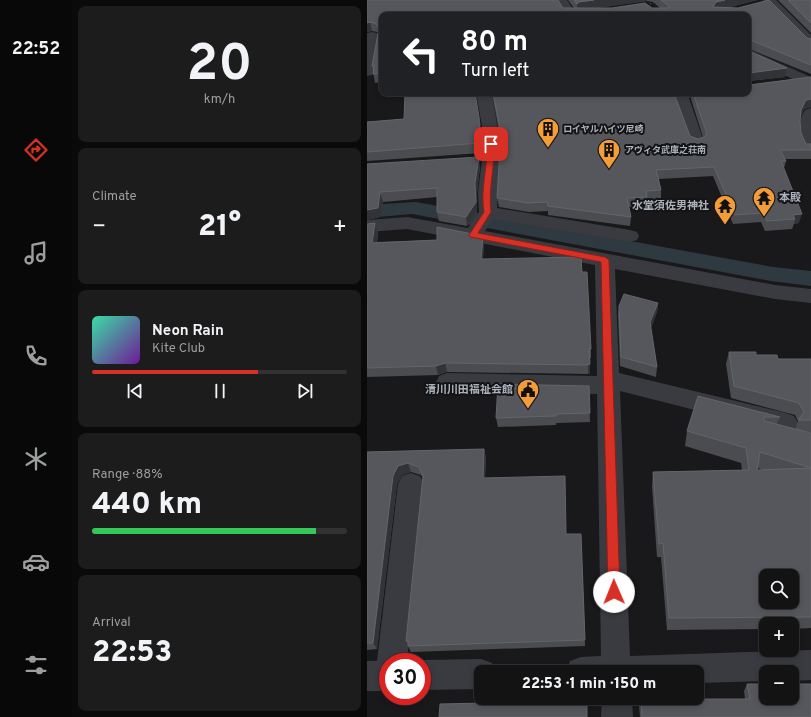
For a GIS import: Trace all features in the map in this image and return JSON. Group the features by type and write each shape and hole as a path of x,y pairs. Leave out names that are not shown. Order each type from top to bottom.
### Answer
{"street":[{"path":"561,0 567,12"},
{"path":"767,3 811,43"},
{"path":"367,72 374,36"},
{"path":"751,53 809,80"},
{"path":"778,84 809,80"},
{"path":"475,232 487,212 484,160 489,115 485,96"},
{"path":"687,96 696,142"},
{"path":"811,113 807,127 811,148"},
{"path":"487,212 631,236"},
{"path":"367,226 407,223 475,232 605,260 775,292 811,296"},
{"path":"605,260 616,665"},
{"path":"447,382 608,382 786,423"},
{"path":"393,653 411,484"},
{"path":"704,673 811,665"},
{"path":"431,675 474,674"},
{"path":"367,676 379,676"},
{"path":"617,705 617,717"}],"path":[{"path":"647,6 653,1 659,1"}],"shaded area":[{"path":"416,202 773,267 811,271 811,286 771,281 412,214 367,218 367,205"}],"building":[{"path":"367,0 558,0 563,8 612,8 645,3 652,8 668,8 669,6 661,0 725,0 716,2 713,7 738,8 769,0 807,38 811,39 811,65 751,40 751,12 379,12 379,28 375,23 367,23"},
{"path":"574,0 594,0 579,2 577,4"},
{"path":"788,0 811,0 811,23"},
{"path":"379,28 379,73 373,74 374,66 372,66"},
{"path":"751,52 787,68 751,73"},
{"path":"811,77 811,99 806,100 801,110 800,121 801,133 806,144 811,144 811,150 780,150 786,161 781,161 802,214 793,215 795,219 767,221 763,213 735,215 714,167 656,170 661,190 646,191 647,197 627,198 631,217 548,206 547,202 528,203 497,198 501,134 494,96 675,96 690,136 698,139 707,134 694,96 751,96 751,85"},
{"path":"405,96 476,96 479,117 480,143 367,152 367,122 404,119"},
{"path":"479,157 475,183 476,202 466,217 437,212 437,188 380,192 378,208 367,210 367,164"},
{"path":"375,223 372,243 437,240 437,227 483,236 481,259 581,257 582,272 587,272 591,349 589,348 590,364 445,363 436,366 367,368 367,224"},
{"path":"624,294 658,303 650,322 657,367 621,357 619,306"},
{"path":"729,352 756,352 756,355 777,355 778,359 811,359 811,420 798,420 804,412 799,403 734,386"},
{"path":"498,384 589,386 590,413 496,418"},
{"path":"698,396 780,417 764,417 764,421 811,433 811,468 811,617 669,618 663,543 659,544 653,472 749,470 746,448 687,431","holes":["760,452 811,468 757,470"]},
{"path":"484,449 483,478 565,476 566,534 581,534 585,640 408,646 408,641 406,641 423,476 419,467 408,463 398,466 393,476 373,643 367,643 367,452"},
{"path":"747,684 759,684 759,705 799,705 799,684 811,684 811,717 642,717 641,705 704,705 704,699 750,699"},
{"path":"440,704 587,705 587,717 439,717"}],"place":[{"name":"ロイヤルハイツ尼崎","path":"548,148"},
{"name":"アヴィタ武庫之荘南","path":"609,170"},
{"name":"本殿","path":"764,218"},
{"name":"水堂須佐男神社","path":"725,226"},
{"name":"清川川田福祉会館","path":"528,410"}],"route":[{"path":"491,144 491,159 486,202 487,212 473,235 605,260 614,592"}]}
